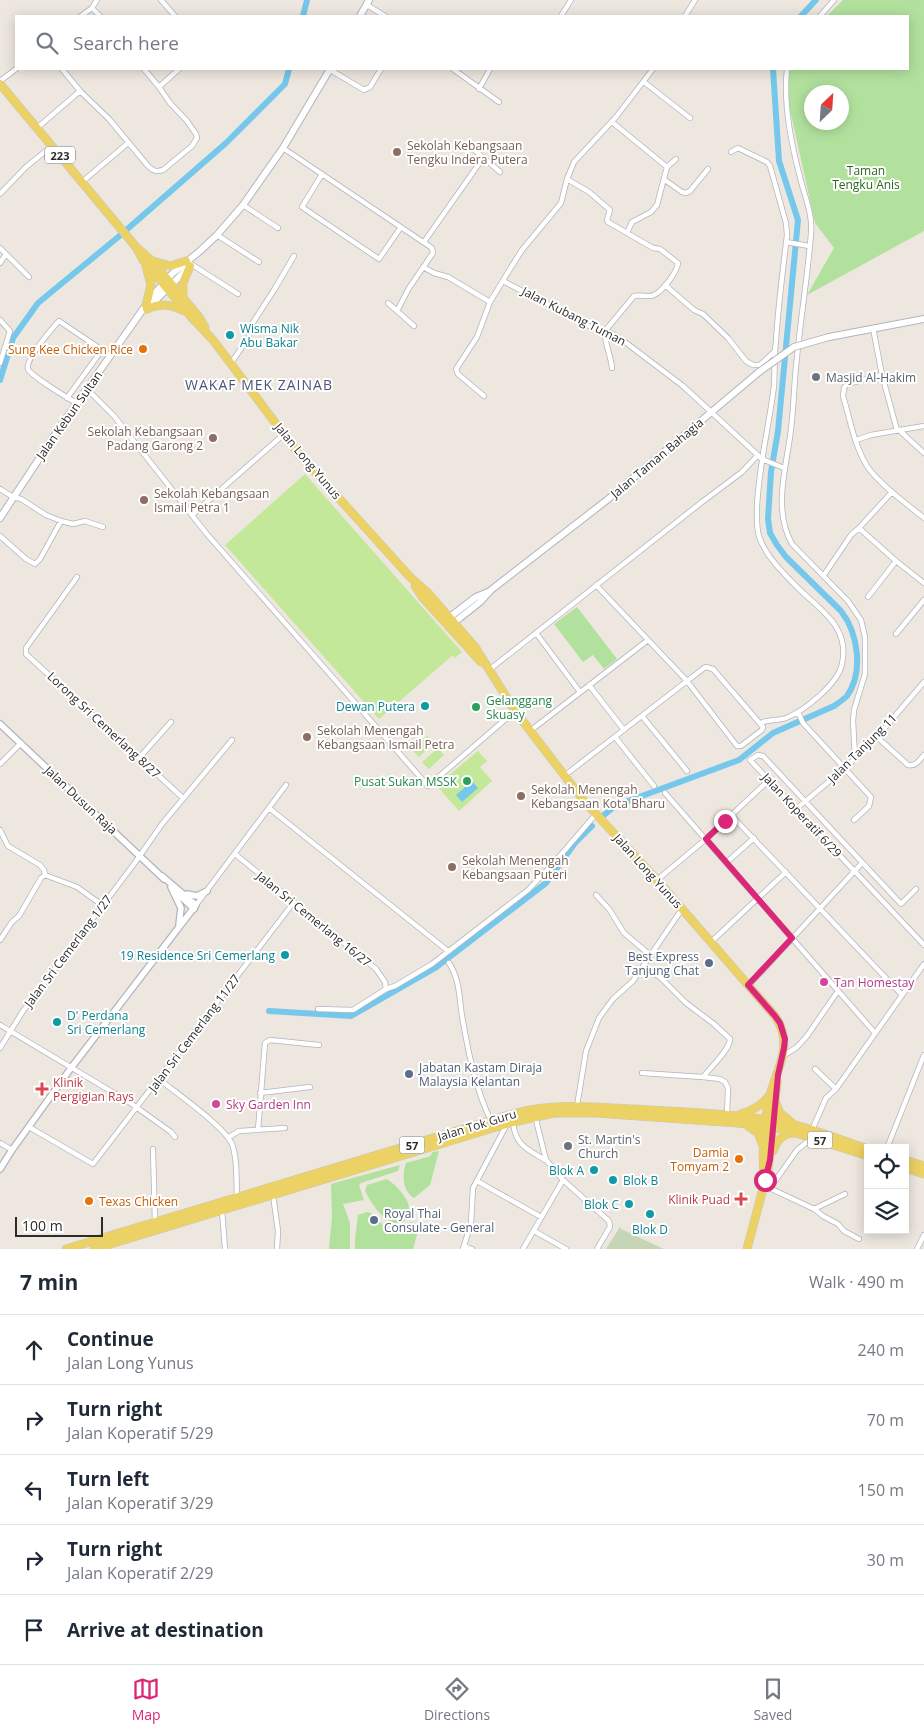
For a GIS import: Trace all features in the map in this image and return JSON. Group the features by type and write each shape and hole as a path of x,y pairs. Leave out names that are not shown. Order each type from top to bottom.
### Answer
{"main road":[{"path":"361,15 368,2"},
{"name":"Jalan Kebun Sultan","path":"0,518 77,403 145,310 167,284 217,235 243,205 283,148 328,70"},
{"name":"223","path":"0,82 167,284"},
{"path":"145,310 151,284 147,260 170,266 189,264 183,283 184,298"},
{"name":"Jalan Long Yunus","path":"167,284 184,298 200,317 213,340"},
{"name":"Jalan Long Yunus","path":"167,284 188,313 231,363 283,434 410,577 427,592 489,670 515,711 564,776 657,880 780,1023 785,1039 769,1124 766,1184 747,1249"},
{"path":"145,310 162,304 171,305 188,313"},
{"path":"872,328 924,319"},
{"name":"Jalan Taman Bahagia","path":"449,622 476,597 491,590 607,500 759,372 794,347 872,328"},
{"path":"767,1158 762,1139 758,1133 738,1119 773,1096 780,1113 799,1130"},
{"name":"Jalan Tok Guru","path":"66,1249 541,1107 577,1106 727,1115 738,1119"},
{"name":"Jalan Tok Guru","path":"94,1249 510,1122 554,1113 738,1119 799,1130 864,1154"},
{"path":"767,1158 779,1139 799,1130"},
{"name":"Jalan Tok Guru","path":"811,1134 864,1148"},
{"path":"909,1161 924,1166"},
{"path":"909,1169 924,1174"}],"street":[{"path":"82,15 92,8 96,0"},
{"path":"161,0 174,15"},
{"path":"562,15 571,0"},
{"path":"686,15 695,0"},
{"path":"821,15 834,0"},
{"path":"368,2 384,15"},
{"path":"92,8 99,15"},
{"path":"0,82 15,70"},
{"path":"63,70 80,91 109,119 148,166 155,171 163,170 194,143 196,138 195,130 170,103 145,70"},
{"path":"159,87 178,70"},
{"path":"331,70 364,90 370,87 380,70"},
{"path":"454,70 499,102"},
{"path":"480,89 490,70"},
{"path":"484,396 458,374 456,369 477,337 490,302 522,250 561,203 567,179 574,162 612,122 652,70"},
{"path":"786,70 787,105 791,137 812,232 797,357 791,430 784,468 782,512 786,532 792,544 856,610 861,620 866,654 864,674 854,710 855,758"},
{"path":"644,82 690,118"},
{"path":"37,128 80,91"},
{"path":"612,122 667,167"},
{"path":"82,182 128,142"},
{"path":"0,194 26,167 52,146"},
{"path":"471,147 500,172"},
{"path":"283,148 432,248 433,251 397,311"},
{"path":"731,152 738,148 766,162 770,166 786,223 789,243 775,351 774,386 760,457 758,534 762,545 770,556 800,590 829,616 841,639 842,664 838,675 830,686 798,712 786,718 760,723"},
{"path":"424,242 483,158"},
{"path":"626,233 632,222 654,209 657,205 667,167 676,159"},
{"path":"665,180 686,193 690,191 708,169"},
{"path":"322,174 302,207 330,228 379,259 401,227"},
{"path":"567,179 589,192 610,210 608,222 653,248 660,248 678,262 677,268 665,285 654,296 639,294 634,296 605,331 612,368"},
{"path":"243,205 278,228"},
{"path":"217,235 259,262"},
{"path":"789,243 809,246"},
{"path":"0,248 30,277"},
{"path":"0,263 6,254"},
{"path":"231,363 249,337 250,327 294,256"},
{"path":"189,264 238,294"},
{"path":"423,266 434,273 448,277 490,302"},
{"name":"Jalan Kubang Tuman","path":"503,281 593,328 616,336 651,360 683,386 760,457 784,468"},
{"path":"665,285 694,310 703,314 728,338 750,364 760,365 775,351"},
{"path":"388,304 414,326"},
{"path":"0,320 10,331 0,363"},
{"path":"77,403 67,398 29,370 28,365 33,354 59,321 111,356"},
{"path":"872,328 882,375 898,430 924,453"},
{"path":"67,398 102,350"},
{"path":"882,375 852,382 844,388 843,396 859,450 868,467 892,492 924,518"},
{"path":"87,389 114,416 212,540 428,786 515,711"},
{"path":"856,440 871,435 924,426"},
{"path":"192,515 283,434"},
{"path":"489,670 760,457"},
{"path":"0,489 61,521 73,524 85,521 103,528"},
{"path":"824,575 846,540 892,492"},
{"path":"0,536 26,559 35,564 40,559 61,521"},
{"path":"859,528 924,583"},
{"path":"868,597 896,561"},
{"name":"Lorong Sri Cemerlang 8/27","path":"78,577 25,652 183,798"},
{"path":"564,776 615,737 687,681 704,668 711,668 763,727 762,730 741,746 737,746 687,681 596,586"},
{"path":"896,634 924,600"},
{"path":"536,633 580,692"},
{"path":"530,731 648,640"},
{"name":"Jalan Tanjung 11","path":"796,808 845,768 877,737 924,682"},
{"path":"589,685 624,730"},
{"path":"798,712 802,722 871,797 869,806 854,820"},
{"path":"642,716 687,772"},
{"path":"139,758 170,722"},
{"name":"Jalan Dusun Raja","path":"0,724 195,907"},
{"path":"615,737 654,786"},
{"path":"877,737 908,765 916,764 924,754"},
{"name":"Jalan Sri Cemerlang 1/27","path":"0,1048 22,1011 140,856 162,824 232,740"},
{"path":"0,764 20,744"},
{"name":"Jalan Koperatif 6/29","path":"804,802 762,756 758,755 750,760 924,945"},
{"path":"657,880 706,839 769,780"},
{"path":"0,1169 71,1068 286,785"},
{"path":"665,793 875,1033"},
{"path":"804,802 901,904 916,889"},
{"path":"269,808 448,951"},
{"path":"318,1009 352,1010 429,966 528,890 596,814"},
{"path":"731,815 902,995"},
{"path":"0,830 8,846 40,865 45,875 77,887 102,905"},
{"path":"726,862 754,838"},
{"name":"Jalan Sri Cemerlang 16/27","path":"235,854 376,969 385,982 386,989"},
{"path":"748,985 862,863"},
{"path":"711,942 786,872"},
{"path":"0,940 12,922 19,916 41,878 45,875"},
{"name":"Jalan Dusun Raja","path":"162,876 171,887 195,907"},
{"path":"171,887 181,908 177,930"},
{"path":"180,891 197,896 207,890"},
{"path":"596,895 609,909 624,933 650,955"},
{"name":"Jalan Sri Cemerlang 11/27","path":"28,1127 93,1164 294,902"},
{"path":"577,1106 586,1051 594,1029 613,999 633,981 682,909"},
{"path":"450,963 458,981 462,1015 480,1099 491,1121"},
{"path":"859,1239 844,1231 838,1224 814,1209 766,1184 811,1134 826,1098 836,1088 924,964"},
{"path":"643,966 661,978 686,1003 730,1039 730,1043 725,1050 702,1077"},
{"path":"783,1057 801,1044 838,991"},
{"path":"0,1025 137,1108 171,1132 175,1137"},
{"path":"258,1130 264,1045 266,1041 318,1045"},
{"path":"889,1144 924,1055"},
{"path":"815,1069 836,1088"},
{"path":"642,1073 720,1079 725,1082 728,1088 727,1115"},
{"path":"159,1079 218,1126 229,1138 235,1157 237,1198"},
{"path":"260,1093 310,1087"},
{"path":"535,1116 546,1160"},
{"path":"510,1122 519,1142 546,1160 563,1180 609,1221 610,1228 597,1249"},
{"path":"472,1249 463,1248 471,1223 472,1191 510,1122"},
{"path":"229,1138 239,1131 285,1128"},
{"path":"0,1143 12,1150"},
{"path":"153,1149 155,1223"},
{"path":"523,1249 563,1180"},
{"path":"477,1181 542,1217"},
{"path":"273,1194 278,1231 277,1249"},
{"path":"814,1209 845,1194"},
{"path":"222,1210 225,1249"},
{"path":"534,1231 566,1249"},
{"path":"917,1249 924,1235"}],"green space":[{"name":"Taman Tengku Anis","path":"843,0 924,0 924,231 807,295 834,248 815,223 789,105 788,70 909,70 909,15 828,15"},
{"path":"305,474 462,652 455,658 453,655 379,719 225,545"},
{"path":"577,607 617,659 604,669 593,655 583,662 554,624"},
{"path":"427,736 434,743 419,757 412,750"},
{"path":"438,748 444,755 429,769 422,762"},
{"name":"Pusat Sukan MSSK","path":"478,751 487,761 480,767 492,781 459,811 438,787 443,780"},
{"path":"439,1151 430,1185 414,1198 405,1187 404,1172 406,1163 431,1156 432,1152"},
{"path":"400,1165 398,1171 359,1185 364,1200 343,1204 350,1223 350,1249 329,1249 332,1217 331,1184"},
{"path":"387,1179 403,1194 409,1206 409,1213 406,1219 400,1224 383,1217 374,1207 365,1191 367,1185"},
{"path":"367,1212 371,1213 387,1229 394,1230 411,1222 420,1224 413,1249 355,1249 358,1215"},
{"path":"620,1227 621,1229 664,1249 606,1249"}],"water":[{"path":"472,781 478,788 462,802 456,795"}],"waterway":[{"path":"303,15 307,0"},
{"path":"802,15 816,0"},
{"path":"0,380 13,338 38,303 117,238 226,143 285,84 289,70"},
{"path":"604,815 615,806 739,760 773,733 834,706 847,696 856,676 857,653 852,630 847,620 841,611 786,557 770,533 768,519 771,472 778,431 798,220 779,161 773,70"},
{"path":"269,1011 351,1016 435,968 546,883 575,843 592,826"}],"place":[{"name":"Sekolah Kebangsaan Tengku Indera Putera","path":"397,152"},
{"name":"Wisma Nik Abu Bakar","path":"230,335"},
{"name":"Sung Kee Chicken Rice","path":"143,349"},
{"name":"Masjid Al-Hakim","path":"816,377"},
{"name":"Sekolah Kebangsaan Padang Garong 2","path":"213,438"},
{"name":"Sekolah Kebangsaan Ismail Petra 1","path":"144,500"},
{"name":"Dewan Putera","path":"425,706"},
{"name":"Gelanggang Skuasy","path":"476,707"},
{"name":"Sekolah Menengah Kebangsaan Ismail Petra","path":"307,737"},
{"name":"Pusat Sukan MSSK","path":"467,781"},
{"name":"Sekolah Menengah Kebangsaan Kota Bharu","path":"521,796"},
{"name":"Sekolah Menengah Kebangsaan Puteri","path":"452,867"},
{"name":"19 Residence Sri Cemerlang","path":"285,955"},
{"name":"Best Express Tanjung Chat","path":"709,963"},
{"name":"Tan Homestay","path":"824,982"},
{"name":"D' Perdana Sri Cemerlang","path":"57,1022"},
{"name":"Jabatan Kastam Diraja Malaysia Kelantan","path":"409,1074"},
{"name":"Klinik Pergigian Rays","path":"42,1089"},
{"name":"Sky Garden Inn","path":"216,1104"},
{"name":"St. Martin's Church","path":"568,1146"},
{"name":"Damia Tomyam 2","path":"739,1159"},
{"name":"Blok A","path":"594,1170"},
{"name":"Blok B","path":"613,1180"},
{"name":"Klinik Puad","path":"741,1199"},
{"name":"Texas Chicken","path":"89,1201"},
{"name":"Blok C","path":"629,1204"},
{"name":"Blok D","path":"650,1214"},
{"name":"Royal Thai Consulate - General","path":"374,1220"}],"district":[{"name":"WAKAF MEK ZAINAB","path":"259,384"}],"route":[{"path":"725,821 706,839 792,938 748,985 780,1023 785,1039 772,1121 770,1160 765,1180"}]}
